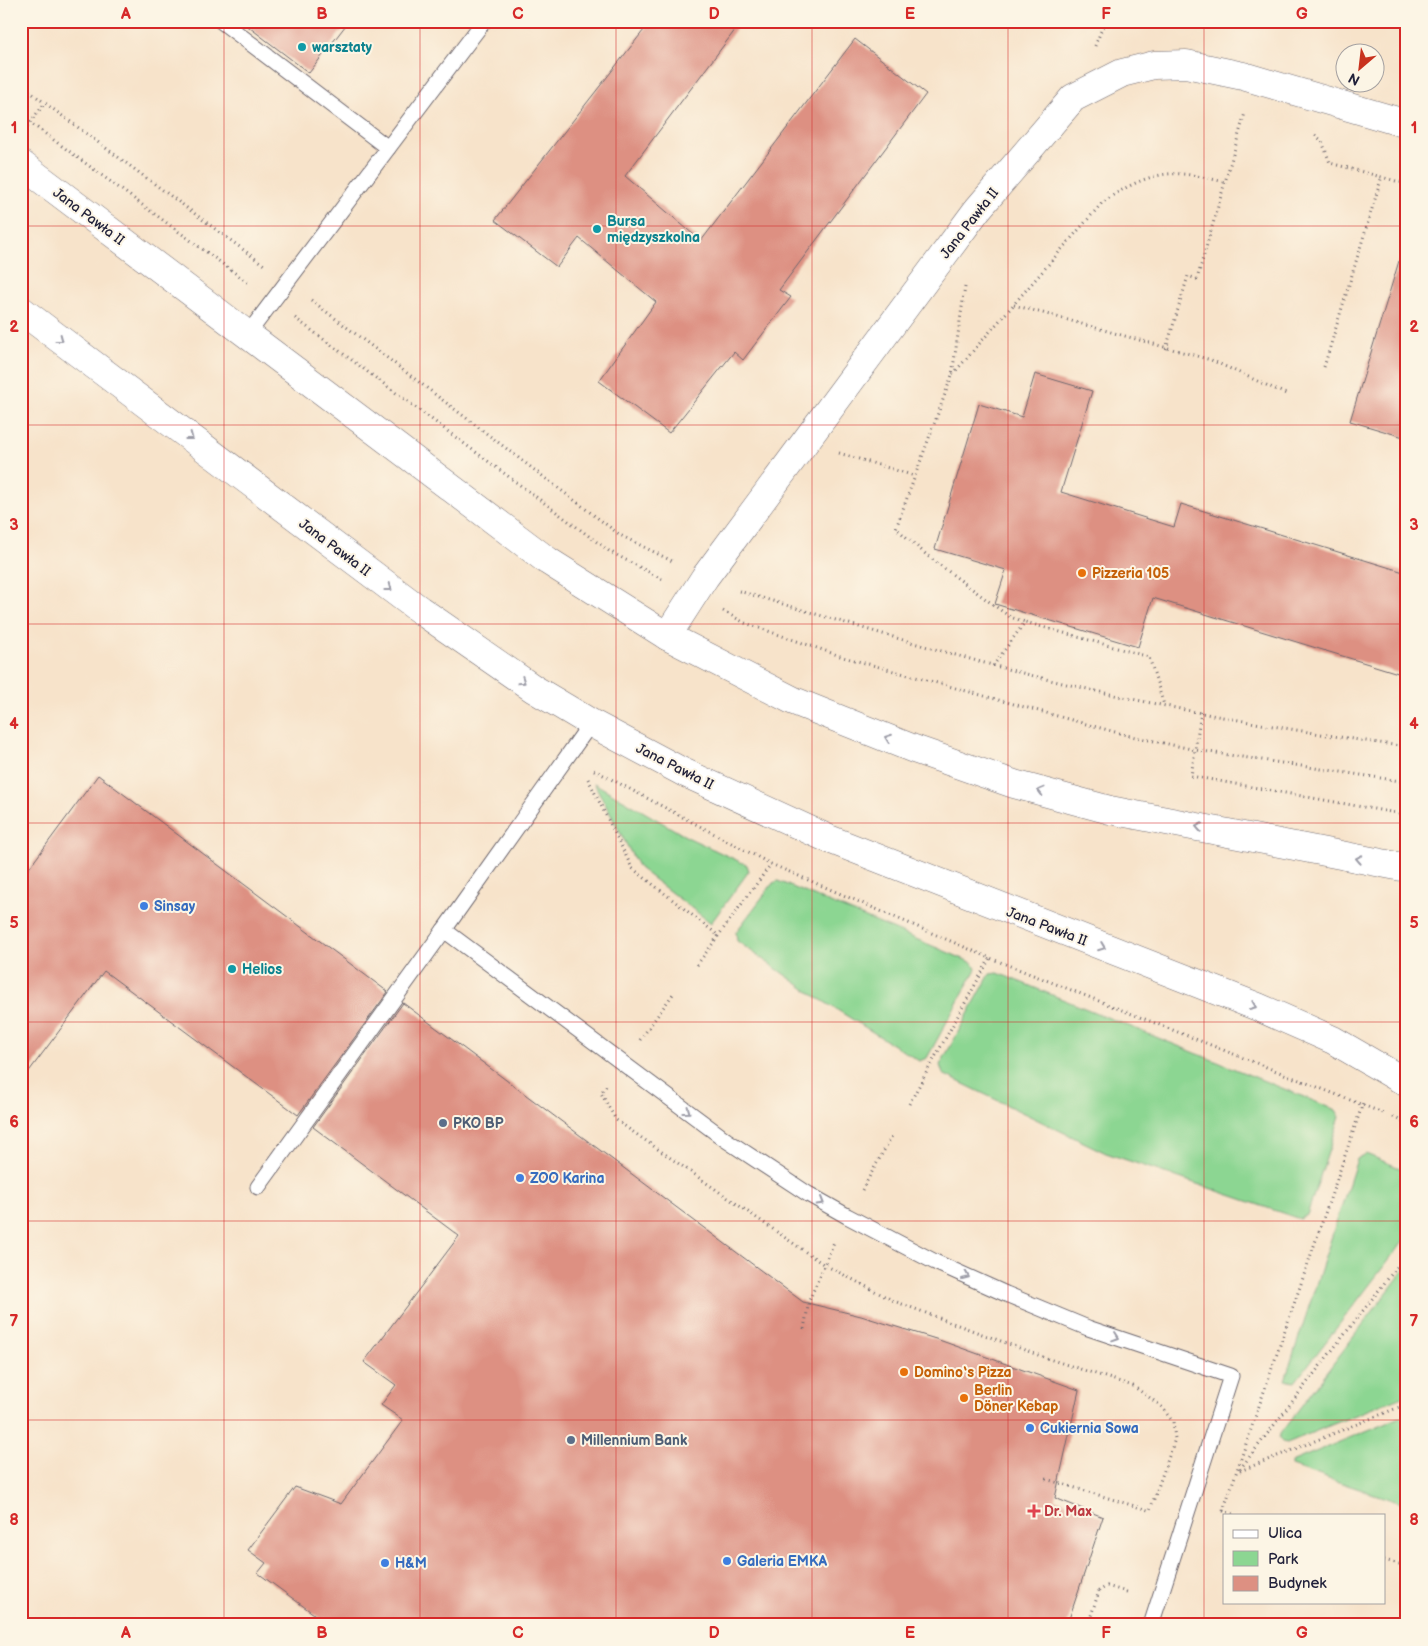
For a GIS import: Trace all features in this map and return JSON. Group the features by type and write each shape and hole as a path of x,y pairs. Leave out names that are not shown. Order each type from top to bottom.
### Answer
{"main road":[{"name":"Jana Pawła II","path":"667,636 699,586 977,210 1073,98 1122,73 1154,65 1186,64 1243,76 1407,124"},
{"name":"Jana Pawła II","path":"21,164 548,561 667,636 794,701 914,749 1014,784 1110,810 1407,868"},
{"name":"Jana Pawła II","path":"21,310 420,610 534,689 591,723 683,772 828,838 1258,1007 1333,1040 1407,1083"}],"lane":[{"path":"221,21 388,148"},
{"path":"247,335 484,21"},
{"path":"258,1187 591,723"},
{"path":"444,930 726,1140 808,1194 935,1262 1088,1328 1231,1376 1151,1625"}],"path":[{"path":"21,85 287,282 620,535 699,586 745,623 843,658 1126,735 1196,750 1407,782"},
{"path":"21,134 45,103"},
{"path":"1166,349 1188,276 1197,279 1247,105"},
{"path":"21,116 609,551 699,586 727,588 993,666 1280,728 1407,747"},
{"path":"1310,131 1322,141 1330,163 1407,184"},
{"path":"952,375 1102,204 1121,189 1147,179 1180,174 1225,182"},
{"path":"1324,367 1382,176"},
{"path":"966,282 952,375 896,528 929,557 1010,617 1149,657 1164,704"},
{"path":"1014,305 1166,349 1211,360 1286,394"},
{"path":"837,453 915,476"},
{"path":"993,666 1025,622"},
{"path":"1201,712 1191,776 1407,815"},
{"path":"584,771 632,868 719,936"},
{"path":"697,965 771,864"},
{"path":"909,1104 990,958"},
{"path":"636,1046 673,994"},
{"path":"611,1080 601,1093 616,1120 823,1264 894,1300 1046,1358 1133,1386 1160,1405 1173,1422 1175,1440 1150,1510"},
{"path":"1223,1511 1363,1103"},
{"path":"1238,1471 1407,1254"},
{"path":"1238,1471 1407,1404"},
{"path":"1046,1479 1160,1513 1192,1500 1234,1514"},
{"path":"1386,1561 1407,1566"},
{"path":"1088,1625 1099,1591 1107,1586 1135,1594"}],"green space":[{"path":"594,783 687,837 747,865 749,871 711,923 639,868"},
{"path":"778,881 973,963 976,969 927,1058 919,1061 815,996 737,941 736,932 773,883"},
{"path":"998,973 1336,1110 1340,1117 1307,1215 1300,1219 1106,1153 943,1074 940,1065 990,974"},
{"path":"1366,1154 1407,1171 1407,1236 1295,1382 1285,1380 1357,1159"},
{"path":"1407,1266 1407,1394 1287,1443 1282,1442 1279,1439 1280,1434"},
{"path":"1407,1414 1407,1505 1291,1466 1291,1462"}],"building":[{"name":"warsztaty","path":"241,21 349,21 309,73"},
{"name":"Bursa międzyszkolna","path":"651,21 742,21 625,176 701,241 855,39 926,94 779,290 791,297 743,360 734,352 669,433 599,381 656,302 579,238 557,267 495,220"},
{"path":"1399,261 1407,262 1407,438 1350,421"},
{"path":"1035,374 1092,391 1061,492 1174,527 1181,504 1407,573 1407,643 1398,673 1153,598 1138,647 995,604 1006,570 935,549 979,404 1022,417"},
{"path":"98,775 388,992 298,1115 104,971 21,1082 21,879"},
{"path":"403,1003 803,1302 861,1316 939,1340 1079,1390 1055,1498 1103,1517 1067,1625 329,1625 258,1573 266,1563 248,1550 295,1487 341,1504 403,1420 381,1405 396,1385 364,1362 459,1236 313,1127"}],"place":[{"name":"warsztaty","path":"302,47"},
{"name":"Bursa międzyszkolna","path":"597,229"},
{"name":"Pizzeria 105","path":"1082,573"},
{"name":"Sinsay","path":"144,906"},
{"name":"Helios","path":"232,969"},
{"name":"PKO BP","path":"443,1123"},
{"name":"ZOO Karina","path":"520,1178"},
{"name":"Domino‘s Pizza","path":"904,1372"},
{"name":"Berlin Döner Kebap","path":"964,1398"},
{"name":"Cukiernia Sowa","path":"1030,1428"},
{"name":"Millennium Bank","path":"571,1440"},
{"name":"Dr. Max","path":"1034,1511"},
{"name":"Galeria EMKA","path":"727,1561"},
{"name":"H&M","path":"385,1563"}]}
